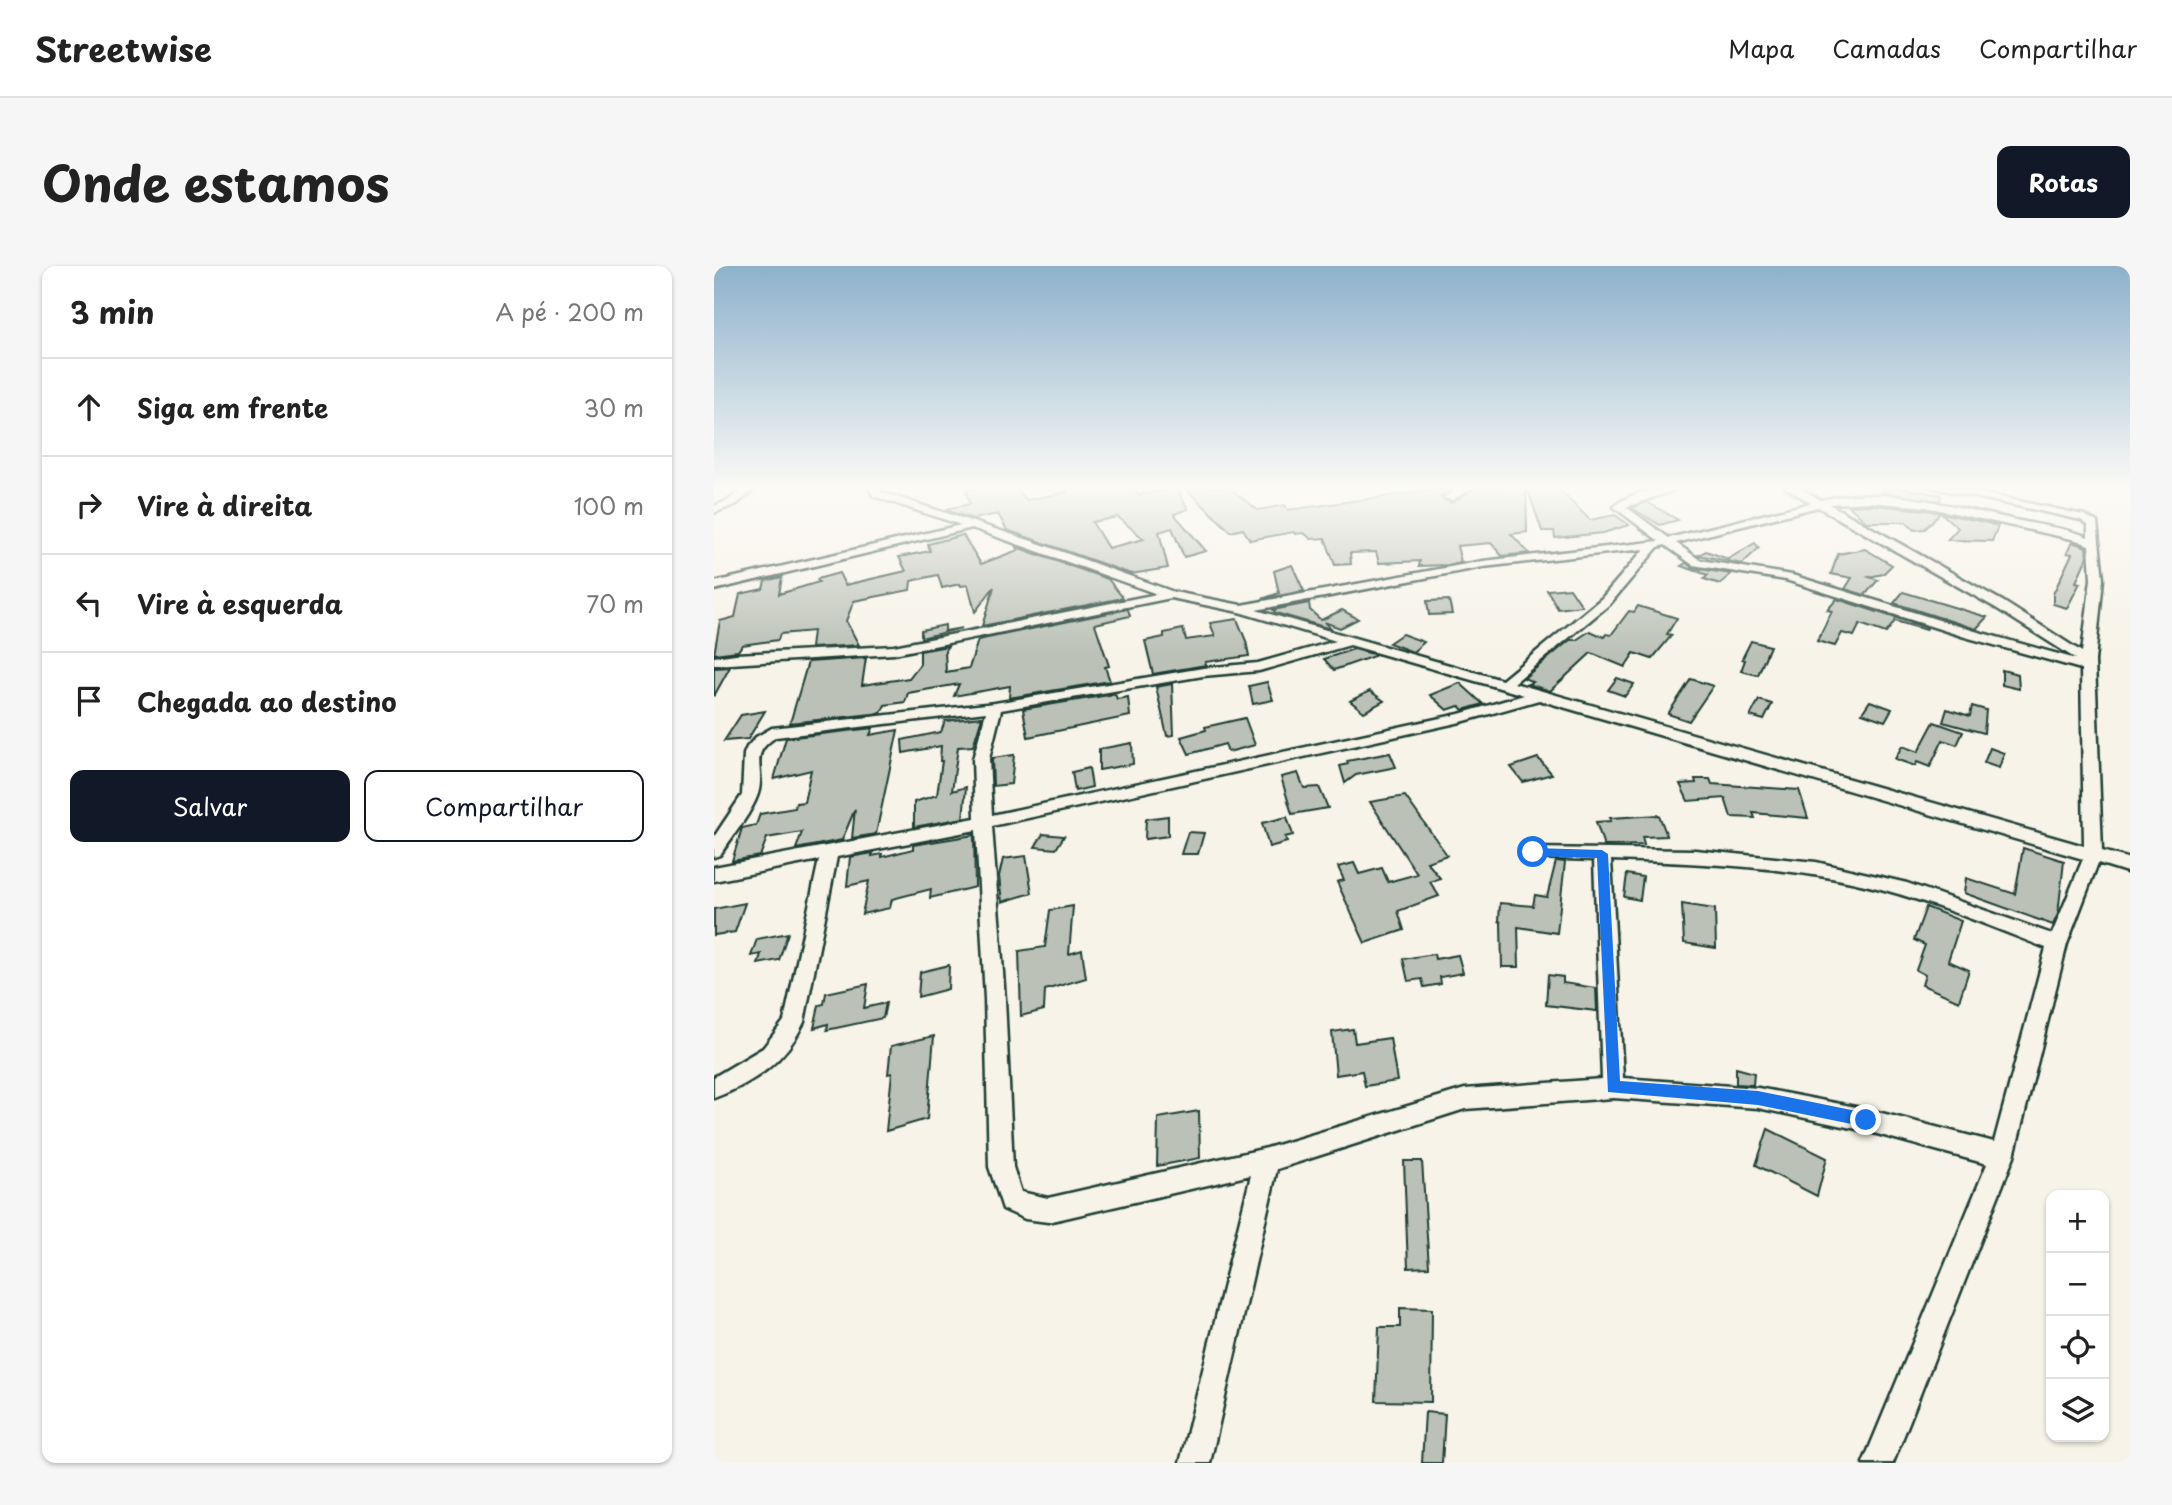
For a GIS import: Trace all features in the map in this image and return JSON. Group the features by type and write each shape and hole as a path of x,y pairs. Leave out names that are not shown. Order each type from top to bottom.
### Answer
{"street":[{"path":"714,586 898,543"},
{"path":"1024,543 1171,595 1241,609 2130,866"},
{"path":"1241,609 1483,564 1662,543"},
{"path":"1671,543 1697,563 1788,577 1970,634 2089,664"},
{"path":"1887,543 2000,606 2089,664"},
{"path":"1878,1463 2002,1156 2057,944 2093,855 2089,664 2097,579 2093,543"},
{"path":"1505,684 1606,601 1654,545"},
{"path":"714,661 778,654 894,650 1171,595"},
{"path":"714,851 753,788 749,758 753,747 772,733 995,707 1203,672 1259,667 1349,641"},
{"path":"714,874 985,822 1461,718 1542,695"},
{"path":"995,707 981,759 1000,1167 1012,1200 1025,1207 1048,1210 1267,1160 1465,1100 1614,1087 1758,1098 1866,1120 2002,1156"},
{"path":"1533,852 1707,859 1819,869 1929,897 2057,944"},
{"path":"714,1088 754,1068 772,1055 789,1035 829,854"},
{"path":"1602,854 1614,1087"},
{"path":"1195,1463 1267,1160"}],"building":[{"path":"968,543 981,564 1018,550 1016,547 1108,579 1123,598 982,626 994,587 975,612 968,585 942,588 938,575 911,581 910,590 854,601 846,621 859,645 811,648 813,631 780,634 778,640 742,645 738,651 714,654 720,621 735,617 740,594 763,589 765,581 782,577 779,594 839,573 845,585 906,571 899,557 930,551 928,544"},
{"path":"1043,543 1105,543 1108,548 1129,543 1162,543 1168,568 1131,574"},
{"path":"1178,543 1199,543 1206,551 1184,557"},
{"path":"1327,543 1519,543 1529,553 1502,556 1491,543 1457,546 1461,562 1448,565 1419,566 1420,561 1379,563 1376,552 1350,553 1351,564 1335,565"},
{"path":"1755,543 1759,548 1742,564 1698,555 1706,551 1728,559"},
{"path":"2072,543 2074,543 2086,547 2087,557 2076,582 2080,583 2067,608 2053,604 2053,594 2072,554 2067,553"},
{"path":"1865,549 1892,565 1883,574 1869,577 1878,580 1865,595 1845,589 1852,578 1831,574 1838,554"},
{"path":"1686,563 1693,568 1731,574 1720,584 1704,579 1708,575 1681,566"},
{"path":"1292,565 1304,591 1262,599 1279,593 1274,571"},
{"path":"1570,588 1582,606 1558,609 1547,590"},
{"path":"1903,592 1987,617 1976,629 1894,603"},
{"path":"1837,599 1927,628 1926,630 1895,621 1886,633 1860,624 1854,636 1842,633 1835,646 1817,641 1832,611 1827,610"},
{"path":"1449,600 1452,614 1429,615 1427,601"},
{"path":"1309,603 1310,610 1321,620 1342,610 1358,619 1340,628 1324,622 1331,629 1273,610"},
{"path":"1638,606 1677,618 1667,634 1672,635 1652,659 1634,653 1625,667 1591,653 1550,691 1528,684 1533,682 1524,678 1570,640 1576,640 1590,631 1604,637 1606,634 1611,635 1629,611 1634,612"},
{"path":"1128,609 1130,616 1095,624 1109,666 1105,667 1110,681 1009,698 1010,686 954,696 959,684 908,693 905,702 885,705 881,713 790,723 808,662 866,658 862,685 909,678 920,664 920,651 948,646 945,650 946,672 969,668 978,640"},
{"path":"1237,619 1249,656 1205,662 1206,665 1153,674 1145,641 1183,629 1186,640 1215,636 1210,623"},
{"path":"945,625 945,631 962,628 921,638 921,630"},
{"path":"1402,634 1424,642 1413,652 1389,643"},
{"path":"1751,641 1770,646 1758,675 1741,671 1745,660 1742,659"},
{"path":"1354,649 1377,655 1334,670 1324,659"},
{"path":"730,667 714,696 714,668"},
{"path":"2002,670 2018,674 2019,689 2002,685"},
{"path":"1617,678 1634,684 1625,696 1608,690"},
{"path":"1691,679 1713,686 1689,721 1668,714"},
{"path":"1267,682 1273,700 1253,704 1249,686"},
{"path":"1460,683 1483,704 1463,710 1459,706 1447,710 1430,695"},
{"path":"1172,684 1174,735 1167,736 1156,687"},
{"path":"1370,691 1384,701 1364,712 1350,701"},
{"path":"1115,694 1117,699 1128,697 1130,716 1028,737 1023,709"},
{"path":"1759,700 1772,704 1764,720 1750,716"},
{"path":"1870,701 1892,709 1885,721 1862,713"},
{"path":"1972,706 1986,710 1984,733 1943,722 1947,709 1970,716"},
{"path":"765,711 748,739 724,741 741,715"},
{"path":"982,717 973,746 958,747 952,791 966,787 963,818 914,827 914,802 937,795 942,761 941,746 903,753 902,740 941,732 945,721"},
{"path":"1245,718 1255,745 1228,752 1225,744 1189,754 1181,737 1206,730 1205,727"},
{"path":"1934,722 1963,732 1957,745 1943,740 1930,767 1917,762 1915,766 1895,759 1902,746 1918,752"},
{"path":"873,728 870,735 898,730 876,834 852,838 855,809 842,840 796,849 802,832 767,838 760,856 732,861 742,828 756,825 760,814 795,808 796,803 804,802 811,770 774,779 786,738"},
{"path":"1132,743 1133,764 1099,770 1099,749"},
{"path":"1990,748 2004,753 1999,768 1984,763"},
{"path":"1390,753 1396,767 1356,775 1345,783 1340,766 1348,764 1347,761"},
{"path":"1014,755 1011,784 993,786 992,758"},
{"path":"1538,758 1552,774 1523,782 1511,767"},
{"path":"1089,768 1092,787 1075,791 1072,772"},
{"path":"1298,773 1304,788 1319,787 1328,808 1292,814 1281,777"},
{"path":"1695,779 1710,779 1712,784 1799,790 1808,818 1753,813 1755,818 1731,817 1725,798 1688,801 1680,784 1696,783"},
{"path":"1405,796 1447,855 1427,862 1440,878 1430,882 1439,896 1398,911 1404,930 1365,943 1337,882 1344,880 1338,867 1354,863 1359,874 1382,868 1388,882 1417,874 1370,802"},
{"path":"1659,815 1667,836 1642,837 1644,845 1604,846 1596,822 1611,821 1610,818"},
{"path":"1168,816 1168,836 1145,839 1146,819"},
{"path":"1287,817 1293,835 1285,837 1287,842 1269,847 1262,823"},
{"path":"1188,832 1204,833 1198,854 1181,854"},
{"path":"1043,834 1064,836 1056,849 1035,847"},
{"path":"974,835 975,887 930,898 931,889 892,899 890,908 862,914 869,881 847,886 850,857 873,853 872,856 882,854 882,857 913,849 913,845"},
{"path":"2023,848 2064,861 2058,914 2053,925 1964,893 1966,878 2015,894"},
{"path":"1026,856 1032,893 1002,902 999,876 1003,859"},
{"path":"1556,861 1565,862 1557,933 1518,927 1519,967 1502,967 1500,903 1533,906 1535,895 1547,897"},
{"path":"1627,874 1643,877 1640,900 1624,897"},
{"path":"745,903 735,932 714,935 714,909"},
{"path":"1682,904 1715,909 1716,948 1684,943"},
{"path":"1073,906 1069,954 1082,950 1086,978 1045,990 1044,1010 1021,1016 1019,951 1045,947 1050,910"},
{"path":"1926,907 1961,921 1948,961 1969,970 1959,1001 1922,985 1925,975 1916,970 1925,945 1914,940"},
{"path":"788,933 779,960 758,964 761,954 751,956 757,939"},
{"path":"1434,954 1435,959 1458,955 1463,973 1440,977 1441,984 1424,987 1422,979 1408,981 1403,959"},
{"path":"949,965 948,989 918,997 920,972"},
{"path":"1548,975 1563,977 1563,983 1596,988 1597,1011 1546,1005"},
{"path":"868,984 864,1008 886,1003 883,1018 827,1030 828,1024 814,1028 819,1005 824,1004 826,993"},
{"path":"1353,1029 1355,1043 1390,1038 1397,1081 1365,1086 1362,1071 1336,1075 1332,1032"},
{"path":"934,1036 927,1119 886,1131 892,1073 888,1074 891,1046"},
{"path":"1736,1068 1754,1073 1753,1085 1736,1084"},
{"path":"1199,1111 1200,1158 1157,1166 1158,1118"},
{"path":"1768,1129 1827,1158 1817,1196 1756,1165"},
{"path":"1404,1161 1422,1161 1429,1267 1408,1268"},
{"path":"1400,1308 1432,1309 1431,1402 1376,1401 1379,1327 1400,1327"},
{"path":"1425,1412 1445,1414 1442,1463 1422,1463"}],"route":[{"path":"1533,852 1602,854 1614,1087 1758,1098 1866,1120"}]}
